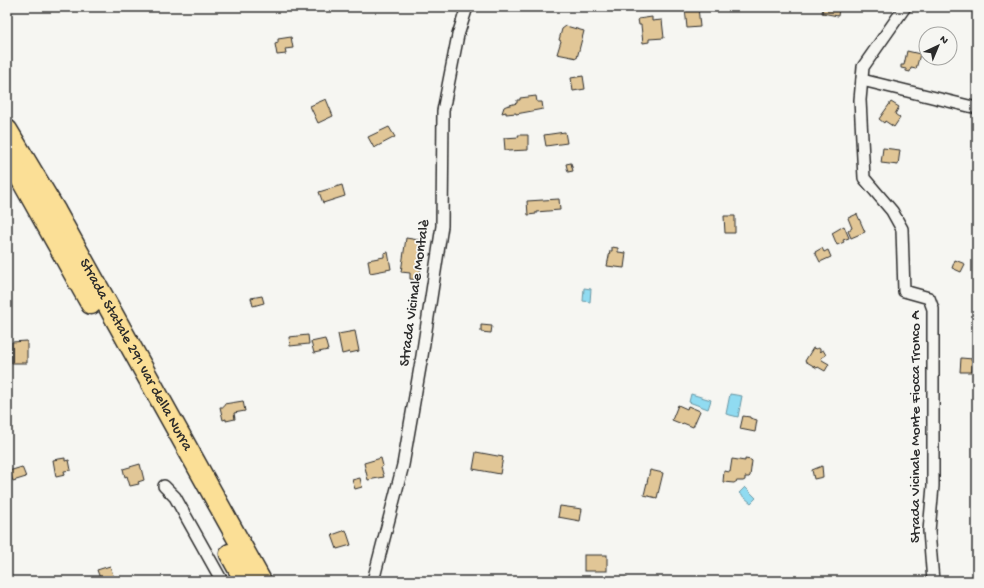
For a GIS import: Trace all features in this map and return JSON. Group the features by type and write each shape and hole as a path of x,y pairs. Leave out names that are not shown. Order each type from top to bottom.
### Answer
{"highway":[{"name":"Strada Statale 291 var della Nurra","path":"7,130 56,212 261,581"},
{"name":"Strada Statale 291 var della Nurra","path":"7,156 245,581"}],"street":[{"name":"Strada Vicinale Montalè","path":"373,581 403,465 422,356 442,226 443,111 458,35 467,7"},
{"name":"Strada Vicinale Monte Fiocca Tronco A","path":"904,7 863,67 860,100 864,178 892,211 902,229 904,291 929,298 933,309 933,486 929,531 933,581"},
{"path":"862,80 977,108"},
{"path":"164,486 175,497 222,581"}],"water":[{"path":"584,288 591,289 590,302 583,301"},
{"path":"691,394 711,400 708,409 689,402"},
{"path":"730,394 742,396 738,417 726,414"},
{"path":"745,487 756,498 751,503 739,493"}],"building":[{"path":"698,7 700,27 687,28 685,8"},
{"path":"823,7 838,7 838,16 822,13"},
{"path":"652,17 652,21 662,20 664,38 649,39 649,42 643,43 641,25 639,25 638,19"},
{"path":"566,26 584,31 577,58 557,54 561,41 559,40 562,29"},
{"path":"291,37 293,48 285,49 286,54 277,55 275,44 278,43 278,39"},
{"path":"907,51 918,54 916,69 911,68 910,72 906,71 906,69 901,68 901,65 904,65"},
{"path":"583,76 585,89 573,91 571,78"},
{"path":"536,96 537,102 542,102 543,109 516,114 506,114 506,112 502,113 504,107 517,103 517,100 520,100 520,98"},
{"path":"326,99 333,116 318,123 310,106"},
{"path":"891,102 899,107 895,114 900,118 894,127 879,119"},
{"path":"389,127 395,137 374,148 368,137"},
{"path":"565,132 567,143 546,146 544,135"},
{"path":"518,135 528,135 528,150 505,150 504,138 519,137"},
{"path":"883,148 900,150 898,165 881,163"},
{"path":"571,163 573,171 568,172 566,164"},
{"path":"342,185 345,196 323,203 319,192"},
{"path":"559,199 560,210 536,212 536,214 528,215 527,201"},
{"path":"857,214 865,232 851,238 848,231 852,228 848,218"},
{"path":"724,216 735,216 735,233 725,233"},
{"path":"844,226 849,238 843,240 844,242 837,245 832,233"},
{"path":"406,238 425,241 419,280 410,279 410,273 401,272"},
{"path":"612,247 618,248 618,252 626,253 624,268 607,266"},
{"path":"822,248 824,252 828,250 831,257 820,262 815,252"},
{"path":"388,252 391,269 370,273 368,260 384,257 384,253"},
{"path":"955,260 965,264 961,272 952,268"},
{"path":"262,296 264,303 253,306 251,298"},
{"path":"481,325 492,326 491,333 481,332"},
{"path":"355,331 359,351 342,354 338,334"},
{"path":"308,335 309,344 290,346 289,337"},
{"path":"325,339 328,350 314,353 311,342"},
{"path":"27,341 27,363 12,363 12,342"},
{"path":"813,348 820,349 819,352 823,350 826,355 821,358 829,364 825,371 805,361"},
{"path":"961,358 973,359 972,372 960,372"},
{"path":"243,401 245,411 234,413 235,419 226,421 226,419 223,420 220,407 224,407 224,404"},
{"path":"678,405 687,409 688,406 700,411 693,427 672,420"},
{"path":"743,416 757,420 755,432 740,429"},
{"path":"476,452 503,457 500,474 473,469"},
{"path":"65,458 65,461 69,460 71,470 64,471 65,475 56,477 53,460"},
{"path":"381,458 383,466 381,467 384,477 368,480 364,463"},
{"path":"732,459 745,461 745,459 752,461 749,477 745,477 745,480 743,481 737,481 734,483 723,482 724,471 730,472"},
{"path":"140,464 144,480 138,482 139,484 130,486 123,469"},
{"path":"822,466 823,477 814,479 812,470"},
{"path":"22,467 26,477 13,481 9,471"},
{"path":"650,470 663,473 657,498 644,495"},
{"path":"360,478 362,487 355,489 352,480"},
{"path":"560,506 582,509 580,521 558,517"},
{"path":"346,530 351,545 337,549 332,535"},
{"path":"584,555 607,555 607,571 584,571"},
{"path":"110,566 115,581 101,581 97,570"},
{"path":"615,578 627,578 627,581 615,581"}]}
